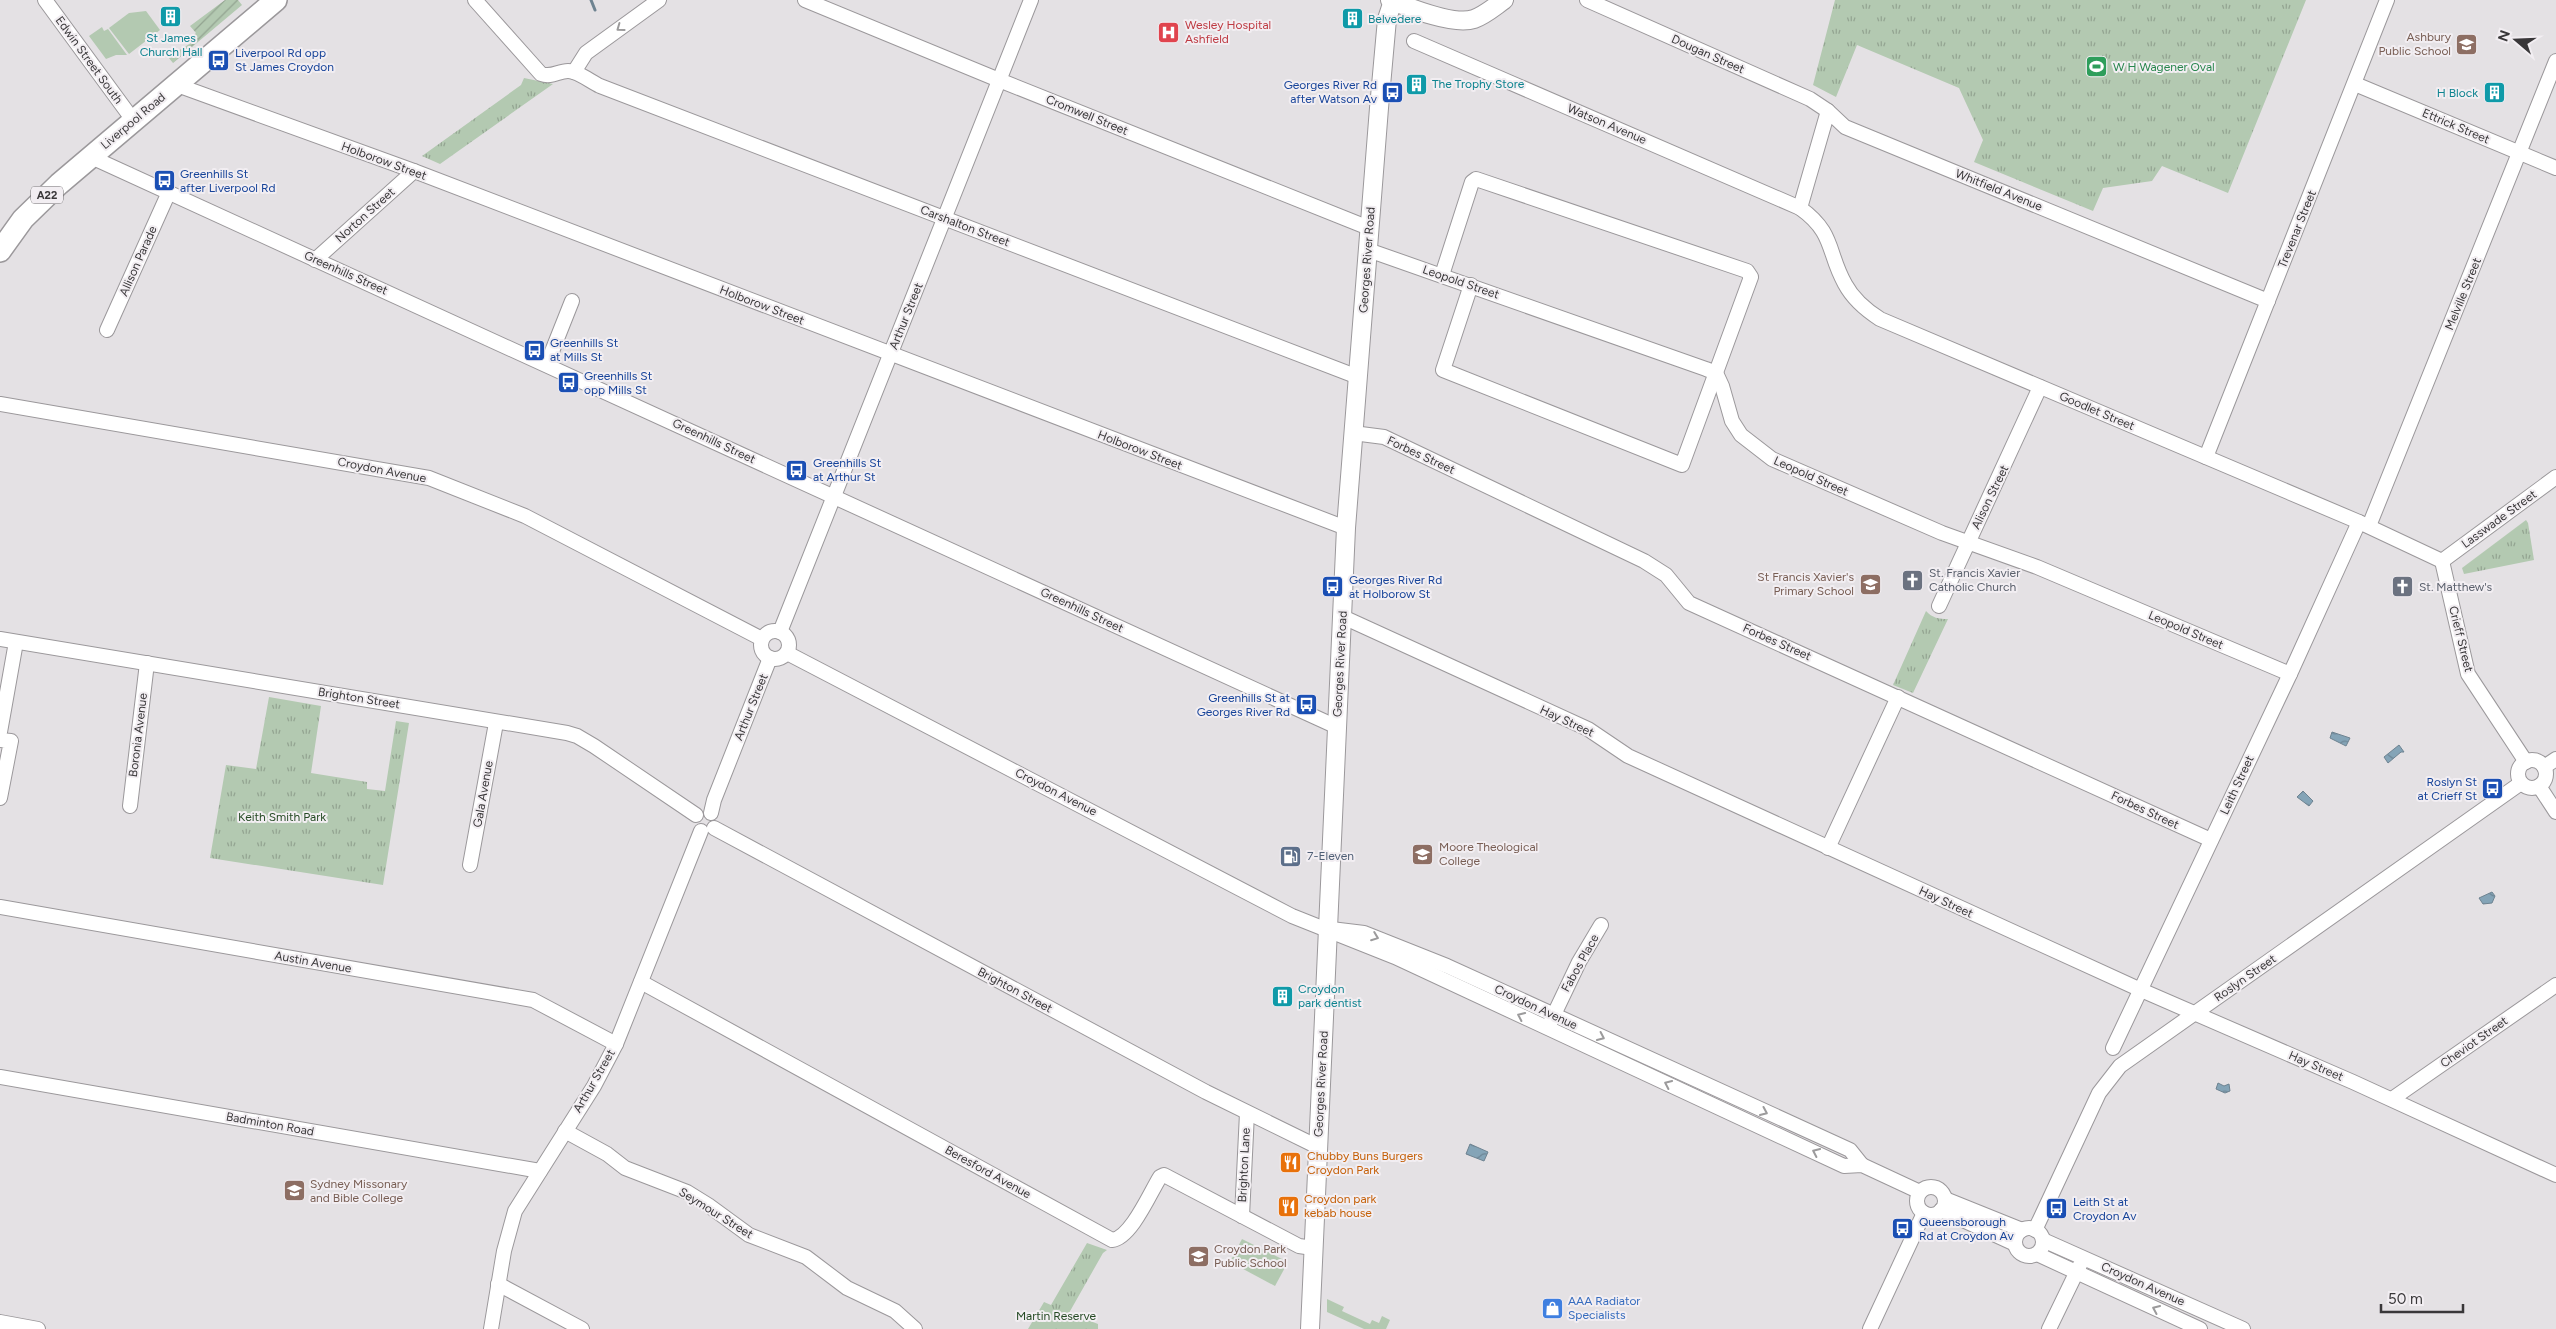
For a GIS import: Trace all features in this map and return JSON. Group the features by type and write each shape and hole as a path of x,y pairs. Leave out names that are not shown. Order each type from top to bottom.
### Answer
{"highway":[{"name":"Liverpool Road","path":"3,240 41,200 133,120 177,85 264,4"}],"main road":[{"path":"1392,0 1459,20 1472,20 1488,12 1504,0"},
{"name":"Georges River Road","path":"1310,1329 1346,528 1387,19 1392,0"}],"street":[{"name":"Edwin Street South","path":"45,0 133,120"},
{"path":"475,0 536,70 547,76 568,71 574,72 586,53 659,0"},
{"name":"Cromwell Street","path":"806,0 999,80 1369,228"},
{"name":"Arthur Street","path":"780,632 1031,0"},
{"name":"Dougan Street","path":"1587,0 1810,100 1828,111"},
{"name":"Trevenar Street","path":"2206,457 2387,0"},
{"name":"Watson Avenue","path":"1414,41 1800,208"},
{"name":"Melville Street","path":"2364,524 2520,153 2556,61"},
{"name":"Carshalton Street","path":"574,72 594,84 1358,377"},
{"name":"Ettrick Street","path":"2355,84 2556,168"},
{"name":"Holborow Street","path":"177,85 414,171 1346,528"},
{"path":"1800,208 1828,111"},
{"name":"Whitfield Avenue","path":"1828,111 1845,127 2268,301"},
{"name":"Greenhills Street","path":"91,157 1337,727"},
{"name":"Norton Street","path":"315,260 414,171"},
{"path":"1442,275 1472,182 1476,179 1747,271 1751,277 1682,465 1442,370 1471,285"},
{"name":"Allison Parade","path":"107,330 169,192"},
{"name":"Goodlet Street","path":"1800,208 1821,226 1845,284 1869,312 1880,319 2364,524 2442,561"},
{"name":"Leopold Street","path":"1368,250 1677,357 1716,373 1722,386 1732,421 1741,435 1772,459 1967,542 2037,567 2290,674"},
{"path":"547,364 572,300"},
{"name":"Alison Street","path":"1939,606 2040,387"},
{"name":"Croydon Avenue","path":"0,404 429,478 525,516 762,639"},
{"name":"Forbes Street","path":"1353,433 1384,437 1624,551 1666,574 1689,603 2211,840"},
{"name":"Lasswade Street","path":"2442,561 2556,477"},
{"name":"Leith Street","path":"2113,1048 2290,674 2364,524"},
{"name":"Crieff Street","path":"2442,561 2468,674 2526,762"},
{"name":"Hay Street","path":"1342,617 1588,729 1628,756 1828,848 2141,990 2392,1099 2556,1175"},
{"path":"772,632 780,632 789,643 787,653 778,659 770,658 763,652 762,639 772,632"},
{"name":"Brighton Street","path":"0,639 577,736 696,815"},
{"path":"0,732 16,642"},
{"name":"Croydon Avenue","path":"787,653 1292,916 1327,929 1342,938 1395,957 1547,1028 1736,1107"},
{"name":"Arthur Street","path":"711,813 714,800 770,658"},
{"name":"Boronia Avenue","path":"130,806 147,663"},
{"path":"1828,848 1898,697"},
{"name":"Gala Avenue","path":"470,865 496,723"},
{"path":"0,740 10,741 0,798"},
{"path":"2544,767 2556,759"},
{"path":"2526,762 2538,762 2544,767 2545,780 2539,786 2528,788 2521,783 2519,771 2526,762"},
{"name":"Roslyn Street","path":"2033,1233 2079,1131 2106,1081 2120,1066 2521,783"},
{"path":"2539,786 2556,812"},
{"path":"705,811 711,813 715,818 707,830 695,825 696,815 705,811"},
{"name":"Arthur Street","path":"491,1329 498,1284 515,1211 594,1086 616,1044 707,830"},
{"name":"Brighton Street","path":"707,830 1247,1113 1318,1148"},
{"name":"Austin Avenue","path":"0,907 533,1000 616,1044"},
{"name":"Fabos Place","path":"1547,1028 1578,962 1602,925"},
{"name":"Croydon Avenue","path":"1327,929 1364,933 1446,966 1553,1015 1736,1107 1844,1166 1862,1166 1920,1192"},
{"name":"Beresford Avenue","path":"641,982 1112,1240 1118,1239 1127,1232 1160,1177 1164,1175 1299,1246 1313,1248"},
{"name":"Cheviot Street","path":"2392,1099 2556,985"},
{"name":"Badminton Road","path":"0,1077 540,1171"},
{"name":"Brighton Lane","path":"1242,1216 1247,1113"},
{"name":"Seymour Street","path":"565,1131 607,1154 625,1168 687,1192 708,1205 749,1236 806,1257 847,1288 895,1311 915,1329"},
{"path":"1927,1187 1935,1187 1942,1191 1943,1205 1935,1214 1924,1213 1917,1203 1920,1192 1927,1187"},
{"path":"1943,1205 2015,1244"},
{"name":"Croydon Avenue","path":"1943,1205 2033,1233 2243,1329"},
{"path":"1870,1329 1924,1213"},
{"path":"2033,1233 2042,1248 2037,1254 2025,1256 2018,1251 2015,1244 2017,1236 2033,1233"},
{"name":"Croydon Avenue","path":"2037,1254 2201,1329"},
{"path":"2049,1329 2084,1257"},
{"path":"498,1284 582,1329"},
{"path":"2201,1329 2210,1314"},
{"path":"0,1322 38,1329"}],"green space":[{"path":"225,0 238,0 242,5 173,63 168,57 191,43 189,39 196,33 190,26"},
{"path":"1835,0 2306,0 2228,193 2162,166 2152,181 2103,188 2093,211 1974,162 1983,140 1959,88 1857,45 1836,97 1813,85"},
{"path":"146,11 160,30 129,54 109,28 129,13"},
{"path":"102,27 104,31 108,29 127,55 116,55 106,59 89,36"},
{"path":"524,78 553,84 440,164 422,156 521,85"},
{"path":"2526,520 2534,560 2464,574 2462,568"},
{"path":"1926,611 1936,618 1948,619 1913,693 1893,685"},
{"name":"Keith Smith Park","path":"269,697 321,706 311,773 367,782 367,789 385,791 396,721 409,723 383,885 210,858 226,765 256,769"},
{"path":"1242,1239 1288,1262 1275,1286 1230,1262"},
{"name":"Martin Reserve","path":"1087,1243 1107,1250 1103,1253 1069,1313 1098,1324 1098,1329 1028,1329 1044,1302 1051,1305"},
{"path":"1327,1299 1344,1307 1342,1311 1370,1324 1372,1320 1379,1323 1382,1316 1390,1320 1386,1329 1364,1329 1327,1312"}],"water":[{"path":"2332,732 2350,738 2346,746 2330,738"},
{"path":"2399,745 2404,752 2401,752 2388,763 2384,757"},
{"path":"2303,791 2313,801 2309,806 2297,797"},
{"path":"2492,892 2495,896 2492,903 2483,904 2479,898"},
{"path":"2218,1083 2224,1086 2229,1084 2230,1091 2225,1093 2216,1089"},
{"path":"1470,1144 1488,1152 1484,1161 1466,1154"}],"waterway":[{"path":"591,0 595,10"}],"place":[{"name":"St James Church Hall","path":"171,17"},
{"name":"Belvedere","path":"1352,19"},
{"name":"Wesley Hospital Ashfield","path":"1169,32"},
{"name":"Ashbury Public School","path":"2467,44"},
{"name":"Liverpool Rd opp St James Croydon","path":"219,60"},
{"name":"W H Wagener Oval","path":"2097,67"},
{"name":"The Trophy Store","path":"1416,84"},
{"name":"Georges River Rd after Watson Av","path":"1393,92"},
{"name":"H Block","path":"2494,93"},
{"name":"Greenhills St after Liverpool Rd","path":"164,181"},
{"name":"Greenhills St at Mills St","path":"534,350"},
{"name":"Greenhills St opp Mills St","path":"568,383"},
{"name":"Greenhills St at Arthur St","path":"797,470"},
{"name":"St. Francis Xavier Catholic Church","path":"1913,580"},
{"name":"St Francis Xavier's Primary School","path":"1870,584"},
{"name":"Georges River Rd at Holborow St","path":"1333,587"},
{"name":"St. Matthew's","path":"2403,587"},
{"name":"Greenhills St at Georges River Rd","path":"1306,705"},
{"name":"Roslyn St at Crieff St","path":"2493,789"},
{"name":"Moore Theological College","path":"1423,854"},
{"name":"7-Eleven","path":"1291,856"},
{"name":"Croydon park dentist","path":"1282,996"},
{"name":"Chubby Buns Burgers Croydon Park","path":"1291,1163"},
{"name":"Sydney Missonary and Bible College","path":"294,1191"},
{"name":"Croydon park kebab house","path":"1288,1206"},
{"name":"Leith St at Croydon Av","path":"2057,1209"},
{"name":"Queensborough Rd at Croydon Av","path":"1903,1229"},
{"name":"Croydon Park Public School","path":"1198,1256"},
{"name":"AAA Radiator Specialists","path":"1552,1308"}]}
